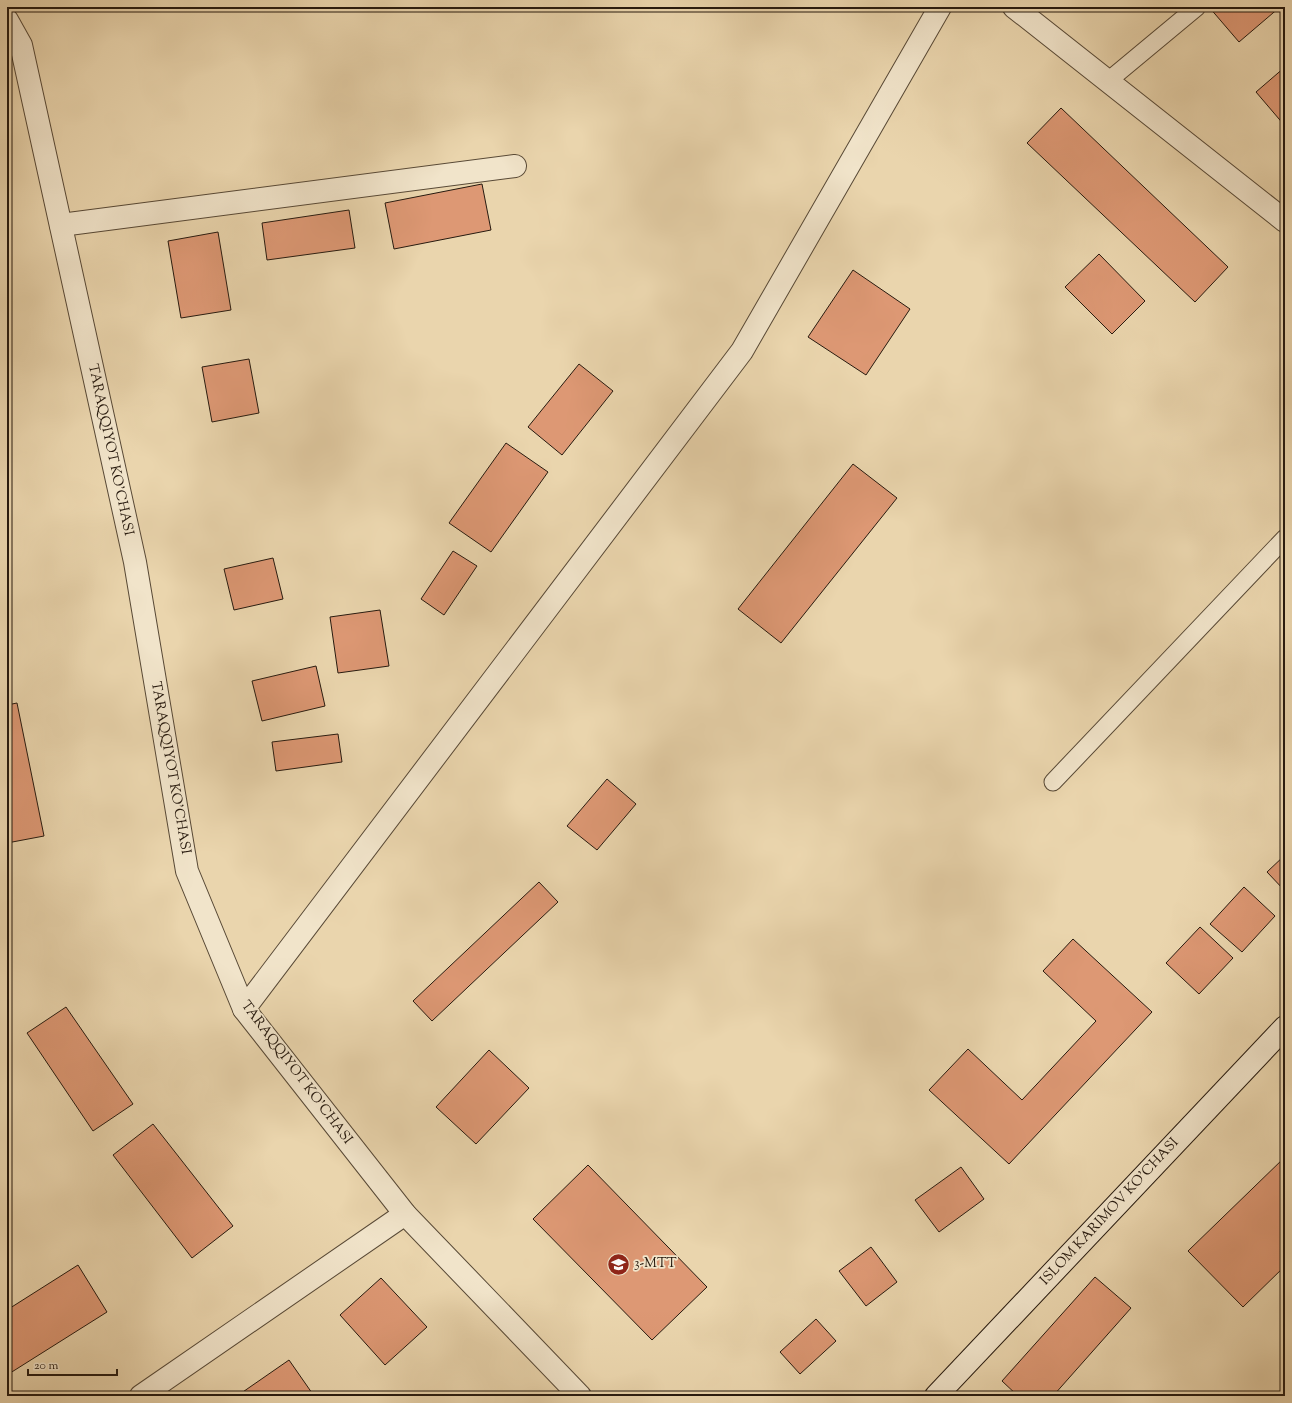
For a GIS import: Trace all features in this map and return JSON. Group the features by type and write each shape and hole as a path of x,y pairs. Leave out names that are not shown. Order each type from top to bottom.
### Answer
{"street":[{"path":"244,1009 742,351 940,7"},
{"path":"1014,7 1285,221"},
{"name":"TARAQQIYOT KO'CHASI","path":"7,20 21,45 135,562 187,871 244,1009 405,1214 580,1396"},
{"path":"61,225 515,166"},
{"name":"ISLOM KARIMOV KO'CHASI","path":"936,1396 1285,1027"},
{"path":"141,1396 405,1214"}],"lane":[{"path":"1108,81 1197,7"},
{"path":"1053,782 1285,538"}],"building":[{"path":"1209,7 1280,7 1239,42"},
{"path":"1285,67 1285,126 1256,92"},
{"path":"1061,108 1228,267 1195,302 1027,143"},
{"path":"482,184 491,230 394,249 385,203"},
{"path":"349,210 355,248 267,260 262,223"},
{"path":"218,232 231,310 181,318 168,241"},
{"path":"1099,254 1145,301 1112,334 1065,287"},
{"path":"853,270 910,309 866,375 808,337"},
{"path":"249,359 259,413 212,422 202,367"},
{"path":"579,364 613,391 562,455 528,427"},
{"path":"506,443 548,472 491,552 449,523"},
{"path":"853,464 897,498 781,643 738,609"},
{"path":"453,551 477,566 444,615 421,599"},
{"path":"273,558 283,599 234,610 224,569"},
{"path":"380,610 389,666 338,673 330,617"},
{"path":"316,666 325,706 262,721 252,681"},
{"path":"17,703 44,836 7,843 7,705"},
{"path":"338,734 342,762 276,771 272,742"},
{"path":"607,779 636,804 597,850 567,826"},
{"path":"1285,855 1285,891 1267,872"},
{"path":"539,882 558,902 432,1021 413,1001"},
{"path":"1244,887 1275,916 1242,952 1210,924"},
{"path":"1200,927 1233,958 1199,994 1166,963"},
{"path":"1073,939 1152,1012 1009,1164 929,1090 968,1049 1022,1100 1096,1021 1043,971"},
{"path":"66,1007 133,1104 93,1131 27,1033"},
{"path":"489,1050 529,1088 476,1144 436,1107"},
{"path":"153,1124 233,1226 192,1258 113,1155"},
{"path":"1285,1157 1285,1266 1243,1307 1188,1251"},
{"path":"588,1165 707,1287 652,1340 533,1219"},
{"path":"961,1167 984,1199 939,1232 915,1200"},
{"path":"871,1247 897,1282 866,1306 839,1271"},
{"path":"78,1265 107,1312 7,1375 7,1310"},
{"path":"1095,1277 1131,1308 1053,1396 1018,1396 1002,1381"},
{"path":"381,1278 427,1327 385,1365 340,1315"},
{"path":"816,1319 836,1341 800,1374 780,1352"},
{"path":"289,1360 312,1393 308,1396 237,1396"}],"place":[{"name":"3-MTT","path":"618,1264"}]}
